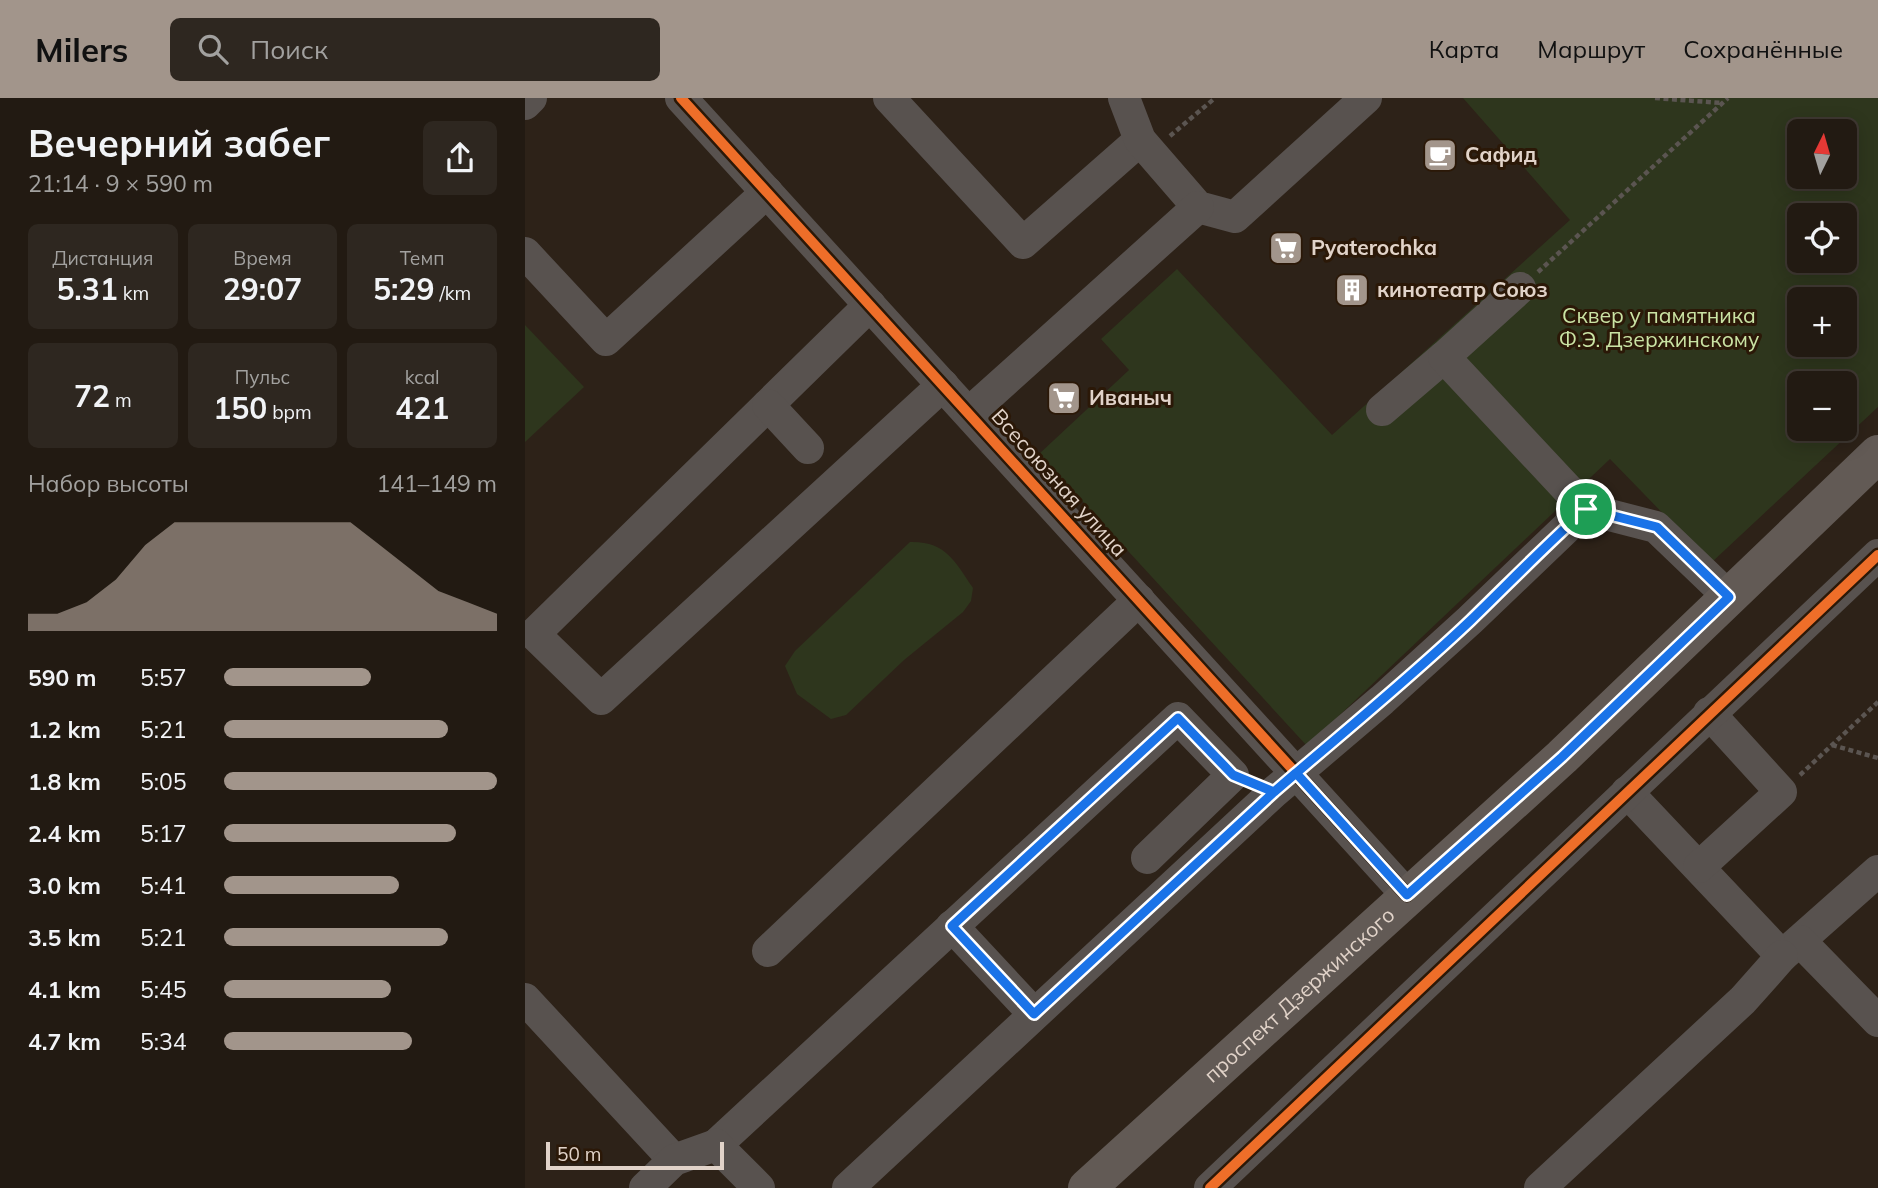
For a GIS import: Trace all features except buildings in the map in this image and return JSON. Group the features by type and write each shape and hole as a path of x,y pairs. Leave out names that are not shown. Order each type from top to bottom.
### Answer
{"main road":[{"name":"проспект Дзержинского","path":"1087,1188 1562,757 1878,454"}],"street":[{"path":"525,104 531,98"},
{"name":"Всесоюзная улица","path":"681,98 1139,600 1285,782 1407,895"},
{"path":"889,98 1023,243 1146,146"},
{"path":"1124,98 1146,146 1198,208 1235,218 1366,98"},
{"path":"525,253 606,340 767,192"},
{"path":"969,413 1198,208"},
{"path":"1382,410 1520,288"},
{"path":"870,305 534,634 601,699 943,385"},
{"path":"1444,357 1586,509 1657,527 1729,597"},
{"path":"768,405 808,448"},
{"path":"848,1188 1285,782 1382,700 1470,620 1586,509"},
{"path":"1220,1185 1709,713 1878,555"},
{"path":"768,951 1139,600"},
{"path":"1699,867 1781,792 1709,713"},
{"path":"645,1188 674,1160 716,1145 1178,718 1233,775 1285,782"},
{"path":"1147,858 1233,775"},
{"path":"1627,792 1699,867 1878,1021"},
{"path":"1541,1188 1743,1000 1791,948 1878,871"},
{"path":"952,926 1034,1014"},
{"path":"525,999 674,1160"},
{"path":"716,1145 759,1188"}],"path":[{"path":"1146,146 1215,98"},
{"path":"1655,98 1722,103"},
{"path":"1520,288 1728,98"},
{"path":"1781,792 1878,702"},
{"path":"1832,745 1878,758"}],"green space":[{"name":"Сквер у памятника Ф.Э. Дзержинскому","path":"1463,98 1878,98 1878,407 1857,427 1857,371 1787,371 1787,441 1842,441 1711,563 1610,459 1307,746 1039,454 1129,370 1101,339 1177,269 1332,435 1570,220"},
{"path":"525,325 584,387 525,442"},
{"path":"910,542 933,545 948,555 973,588 971,601 963,612 904,660 846,715 831,719 797,694 785,666 795,651"}],"cycle path":[{"path":"681,98 1407,895"},
{"path":"1210,1188 1878,555"}],"place":[{"name":"Сафид","path":"1440,155"},
{"name":"Pyaterochka","path":"1286,248"},
{"name":"кинотеатр Союз","path":"1352,290"},
{"name":"Иваныч","path":"1064,398"}],"route":[{"path":"1586,509 1542,548 1470,620 1274,792 1034,1014 952,926 1178,718 1233,775 1274,792 1296,773 1407,895 1562,757 1729,597 1657,527 1586,509"}]}
